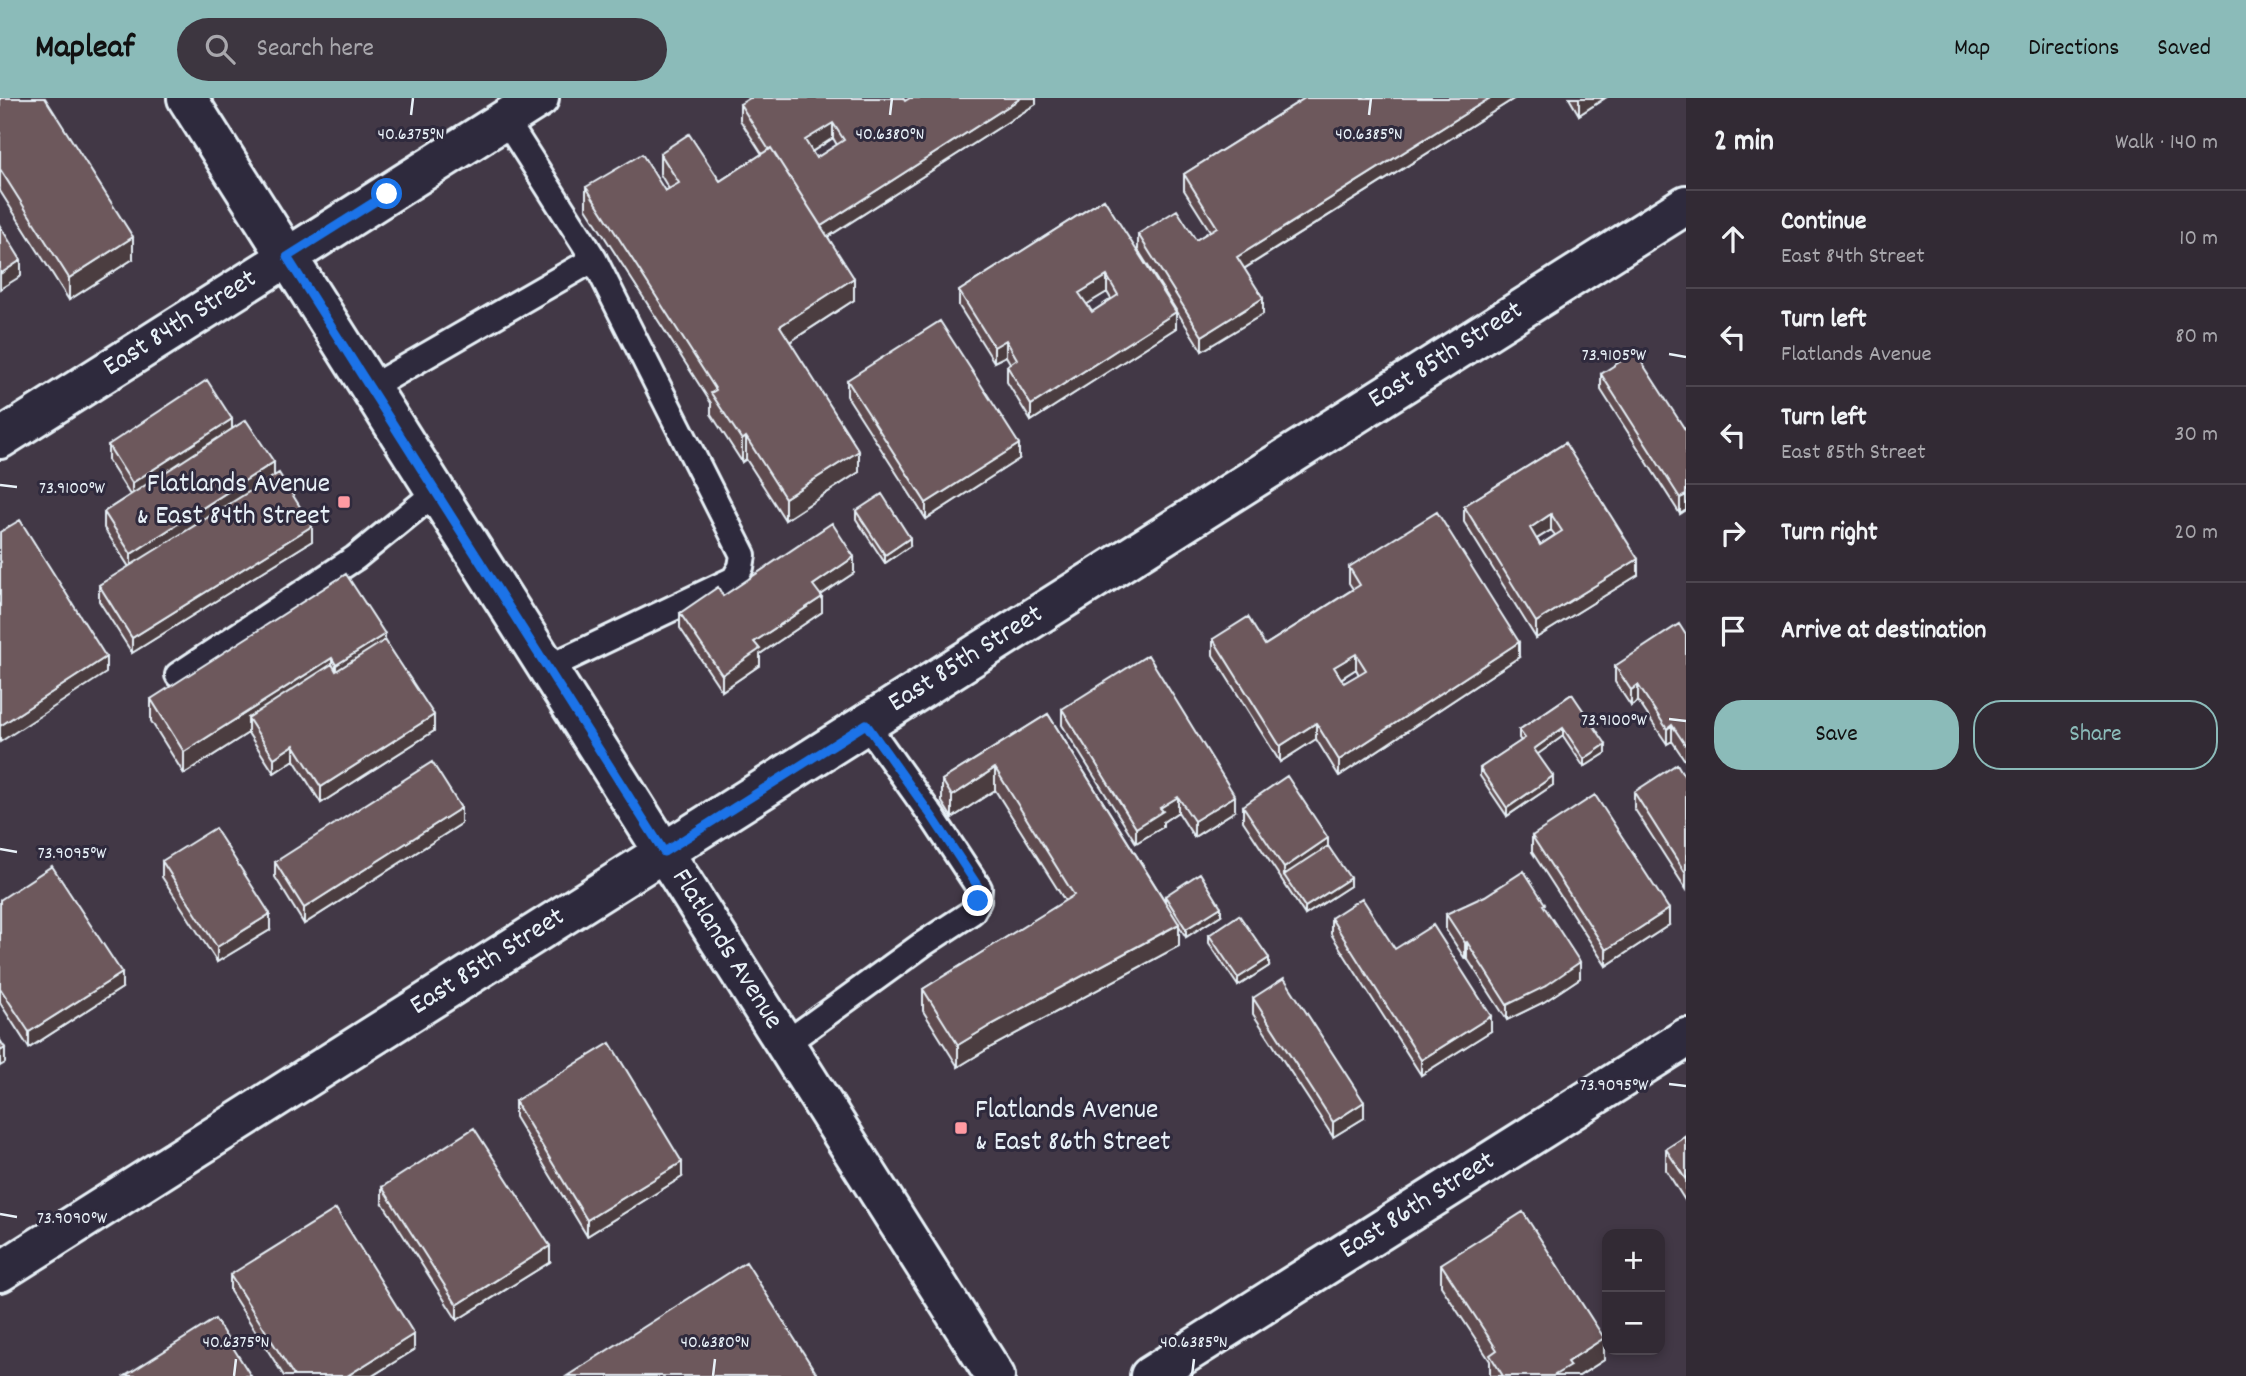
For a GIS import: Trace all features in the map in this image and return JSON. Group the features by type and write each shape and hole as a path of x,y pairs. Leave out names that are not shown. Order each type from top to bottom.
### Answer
{"street":[{"name":"Flatlands Avenue","path":"187,98 995,1376"},
{"name":"East 84th Street","path":"0,439 539,98"},
{"name":"East 85th Street","path":"0,1272 1686,205"},
{"name":"East 86th Street","path":"1150,1376 1686,1038"}],"lane":[{"path":"505,119 594,259 743,555 741,567 734,579 547,668"},
{"path":"370,388 594,259"},
{"path":"178,675 355,558 436,492"},
{"path":"785,1044 923,944 972,912 978,901 979,888 866,724"}],"building":[{"path":"0,98 45,98 133,237 69,278 0,169"},
{"path":"750,98 903,98 905,101 910,98 1021,98 821,226 740,104","holes":["833,123 844,140 816,158 805,140"]},
{"path":"1305,98 1490,98 1237,257 1263,298 1202,336 1138,234 1177,210 1196,240 1217,227 1184,174"},
{"path":"689,134 720,181 771,148 854,278 780,326 859,451 785,498 746,437 742,440 711,393 716,390 586,187 642,154 665,191 679,183 660,153"},
{"path":"1104,199 1176,312 1031,405 1007,366 1017,359 1006,340 994,347 959,291","holes":["1107,276 1118,295 1092,312 1079,293"]},
{"path":"0,226 21,260 0,274"},
{"path":"940,321 1019,444 926,503 847,380"},
{"path":"1635,352 1686,431 1686,495 1680,498 1601,374"},
{"path":"207,380 232,419 132,483 108,445"},
{"path":"246,420 274,462 131,554 104,512"},
{"path":"1565,443 1638,559 1536,622 1464,506","holes":["1551,514 1562,531 1540,545 1530,528"]},
{"path":"279,473 312,526 132,638 99,585"},
{"path":"882,494 910,538 885,555 856,511"},
{"path":"1437,512 1519,642 1339,760 1316,723 1280,746 1213,639 1248,617 1265,645 1360,585 1349,567","holes":["1356,654 1366,670 1344,683 1334,667"]},
{"path":"20,520 106,657 0,726 0,532"},
{"path":"832,523 854,557 813,585 822,597 754,642 760,649 722,675 680,613 718,587 723,596"},
{"path":"346,574 385,634 336,665 332,658 184,752 151,699"},
{"path":"1679,624 1686,635 1686,746 1672,725 1667,729 1638,685 1631,690 1615,666"},
{"path":"385,640 434,715 321,787 294,745 274,758 248,718 332,664 336,671"},
{"path":"1148,655 1235,796 1194,821 1178,797 1160,808 1163,811 1136,828 1062,709"},
{"path":"1572,694 1606,744 1584,759 1563,728 1534,749 1553,776 1507,808 1480,768 1525,738 1519,730"},
{"path":"1048,714 1179,924 958,1045 923,989 1074,895 995,768 952,796 942,780"},
{"path":"432,762 461,808 304,908 275,862"},
{"path":"1677,764 1686,779 1686,874 1634,792"},
{"path":"1287,776 1328,838 1284,868 1243,806"},
{"path":"1595,795 1669,909 1606,950 1532,836"},
{"path":"215,828 270,914 217,947 162,861"},
{"path":"1328,846 1350,878 1305,907 1284,875"},
{"path":"52,866 122,973 29,1032 0,988 0,900"},
{"path":"1524,871 1580,962 1544,987 1507,1005 1446,914 1485,896"},
{"path":"1200,873 1221,907 1186,929 1165,896"},
{"path":"1362,898 1395,949 1433,925 1491,1016 1421,1060 1331,918"},
{"path":"1239,915 1269,958 1238,978 1209,935"},
{"path":"1284,978 1364,1102 1333,1122 1253,998"},
{"path":"610,1043 682,1162 587,1220 515,1101"},
{"path":"474,1128 550,1246 457,1305 382,1187"},
{"path":"1686,1136 1686,1180 1666,1149"},
{"path":"336,1209 414,1334 347,1376 294,1376 230,1275"},
{"path":"1523,1212 1602,1335 1602,1339 1567,1362 1570,1366 1553,1376 1503,1376 1490,1355 1497,1350 1441,1264"},
{"path":"746,1262 818,1376 567,1376"},
{"path":"215,1319 251,1376 125,1376"}],"place":[{"name":"Flatlands Avenue & East 84th Street","path":"344,502"},
{"name":"Flatlands Avenue & East 86th Street","path":"961,1128"}],"route":[{"path":"387,194 287,257 664,852 866,724 979,888 978,901"}]}
